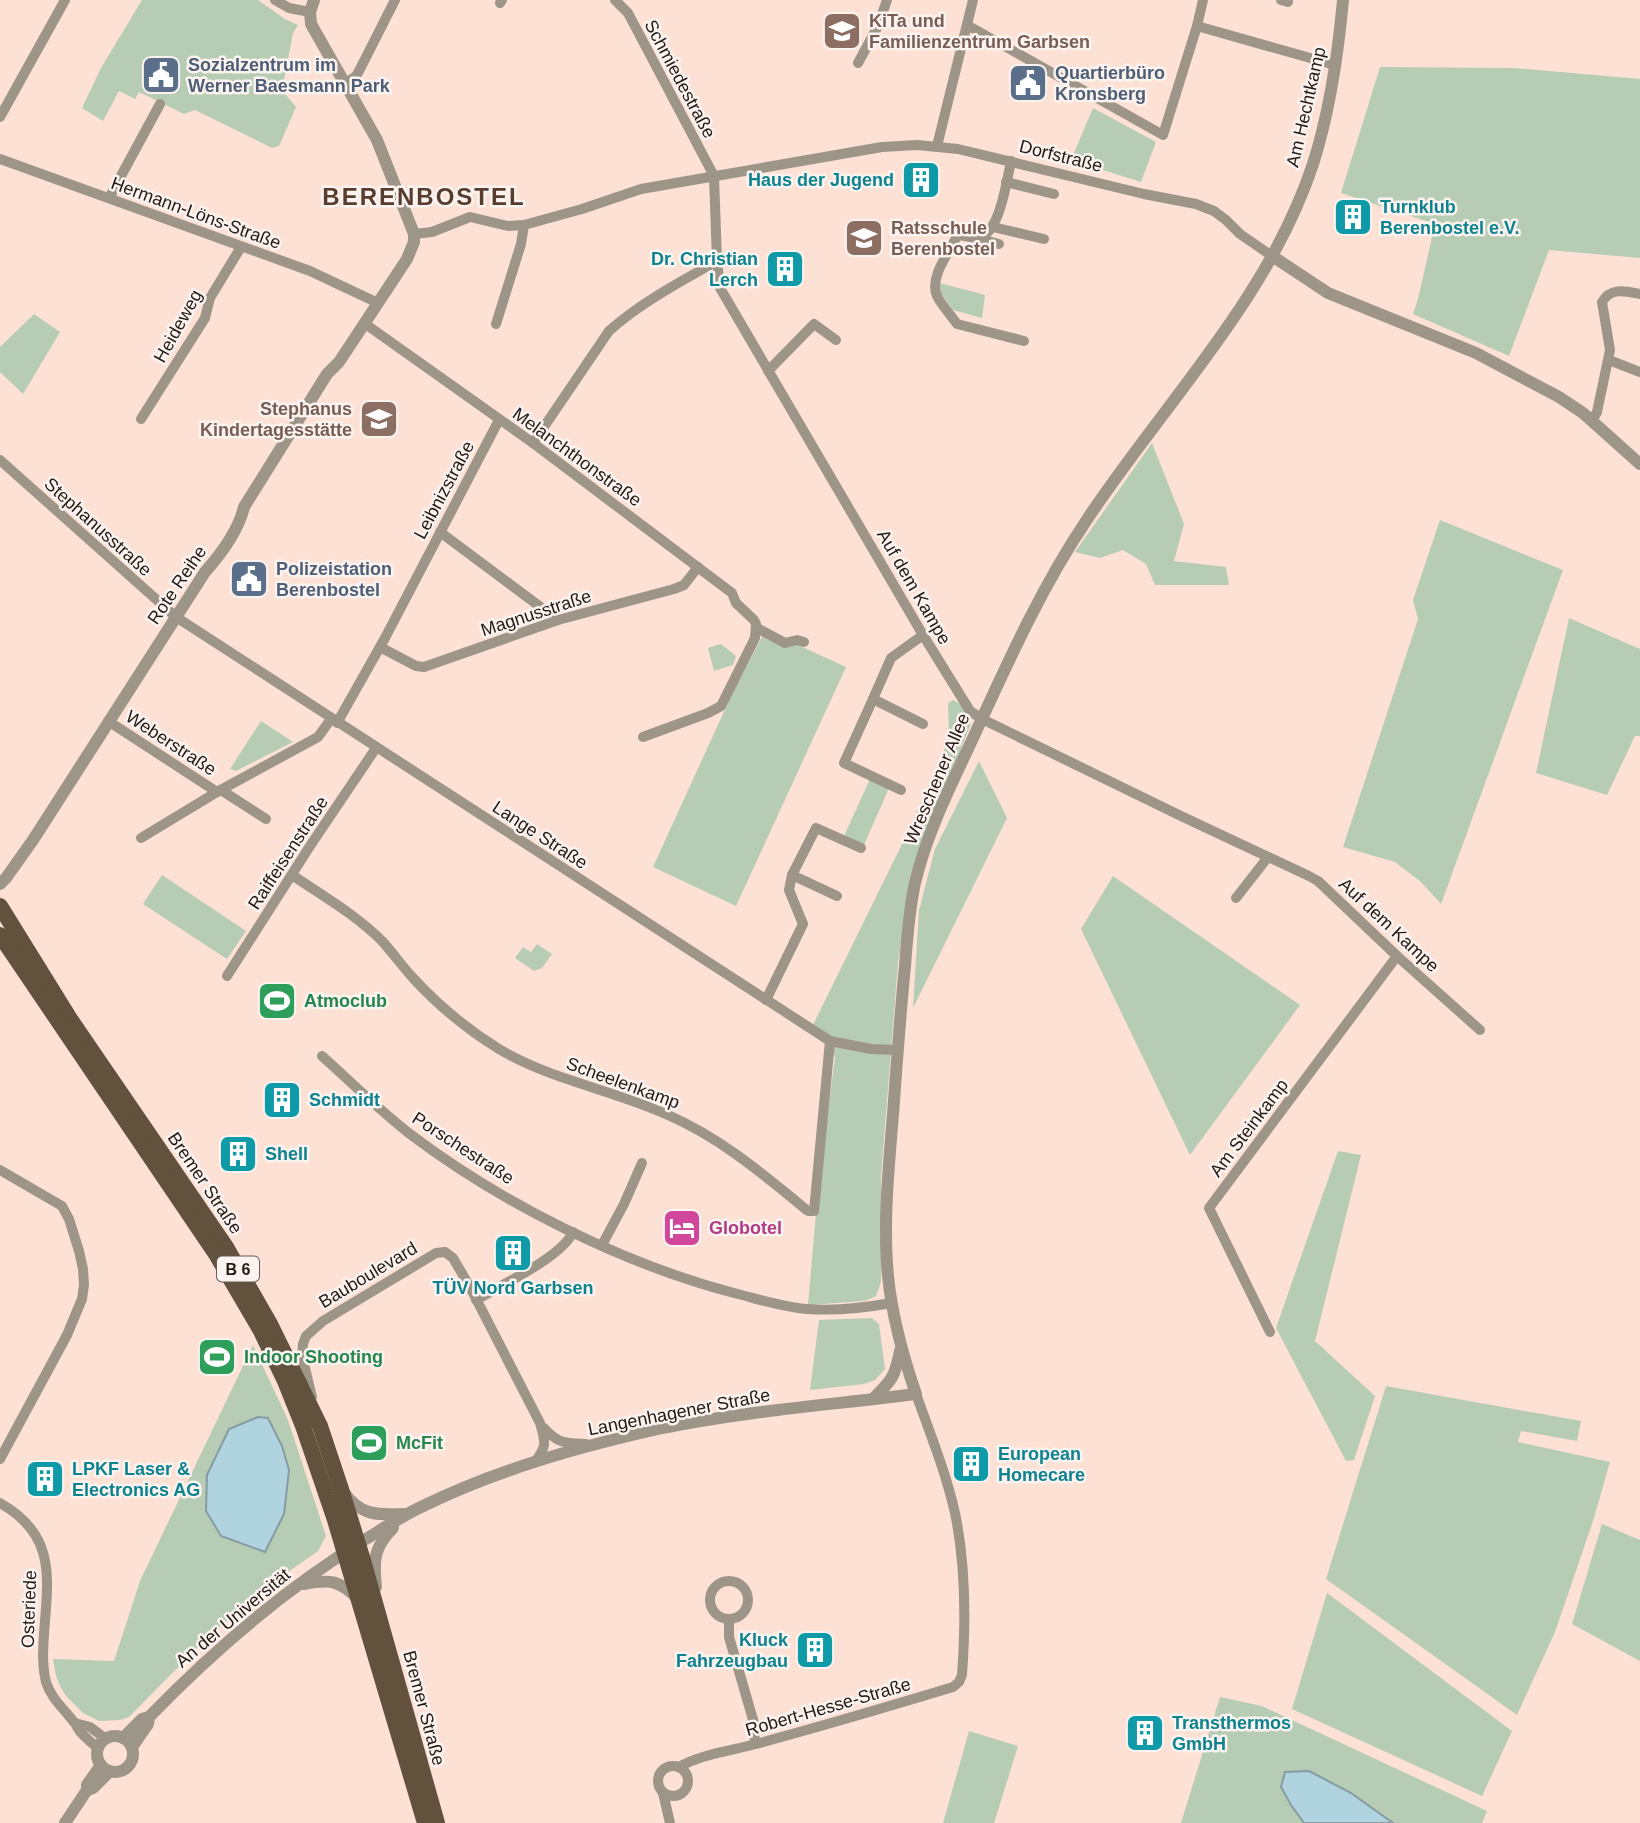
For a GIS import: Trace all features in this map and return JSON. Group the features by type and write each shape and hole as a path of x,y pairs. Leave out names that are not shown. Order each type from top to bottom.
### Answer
{"main road":[{"name":"Bremer Straße","path":"0,906 70,1019 226,1247 271,1324 320,1426 341,1489 359,1601 425,1823"},
{"name":"Bremer Straße","path":"3,942 216,1254 261,1331 285,1381 379,1615 437,1823"}],"street":[{"path":"0,117 65,0"},
{"path":"275,0 289,8 312,6 310,20 313,29 383,153 414,234"},
{"path":"345,83 358,73 395,0"},
{"name":"Schmiedestraße","path":"615,0 628,13 714,176"},
{"path":"858,63 878,26 887,0"},
{"path":"937,146 973,0"},
{"path":"967,25 1163,135 1203,0"},
{"name":"Am Hechtkamp","path":"1272,256 1314,161 1335,65 1343,0"},
{"path":"1197,26 1335,65"},
{"path":"109,198 160,104"},
{"name":"Dorfstraße","path":"414,234 432,232 470,217 508,226 524,225 582,209 641,188 882,147 917,145 958,149 1196,204 1214,211 1240,234 1328,293 1459,345 1559,397 1592,421 1640,464"},
{"name":"Hermann-Löns-Straße","path":"0,159 310,271 378,303"},
{"path":"1011,161 993,227 987,234 975,238 959,235 935,285 936,294 957,324 1024,341"},
{"name":"Auf dem Kampe","path":"714,176 720,288 970,711 1318,881 1480,1030"},
{"path":"1006,182 1054,194"},
{"path":"496,324 521,244 524,225"},
{"path":"993,227 1044,239"},
{"name":"Rote Reihe","path":"0,884 33,840 176,617 240,523 244,507 315,393 327,374 339,362 410,253 414,234"},
{"path":"982,236 984,240 999,244"},
{"name":"Heideweg","path":"141,419 205,318 210,298 241,247"},
{"name":"Wreschener Allee","path":"916,1394 891,1303 887,1239 898,1050 908,929 915,884 932,830 1046,586 1086,520 1232,322 1272,256"},
{"path":"533,443 609,331 651,300 717,261"},
{"path":"1592,421 1597,411 1610,350 1602,302 1606,296 1619,290 1640,294"},
{"name":"Melanchthonstraße","path":"365,323 533,443 732,593 736,603 754,620 757,628 785,643 797,640 804,642"},
{"path":"768,371 814,324 836,340"},
{"path":"1609,360 1640,372"},
{"name":"Leibnizstraße","path":"141,838 219,791 318,737 334,721 380,647 499,420"},
{"name":"Stephanusstraße","path":"0,460 176,617"},
{"path":"440,532 558,620"},
{"name":"Magnusstraße","path":"380,647 416,666 424,667 558,620 674,589 684,585 698,567"},
{"name":"Lange Straße","path":"176,617 830,1041 871,1049 898,1050"},
{"path":"643,737 721,706 755,638 757,628"},
{"path":"901,790 844,763 891,658 923,635"},
{"path":"873,699 923,724"},
{"name":"Weberstraße","path":"108,722 219,791"},
{"name":"Raiffeisenstraße","path":"227,976 376,748"},
{"path":"219,791 266,819"},
{"path":"766,1000 803,924 789,890 792,875 816,828 861,848"},
{"path":"1237,898 1268,857"},
{"name":"Scheelenkamp","path":"292,875 349,913 382,941 424,989 467,1027 499,1048 548,1072 688,1124 733,1150 808,1212 814,1211 830,1041"},
{"path":"792,875 838,896"},
{"name":"Am Steinkamp","path":"1270,1332 1209,1208 1397,956"},
{"name":"Porschestraße","path":"322,1056 394,1121 435,1152 493,1188 602,1245 669,1273 776,1304 805,1309 837,1310 891,1303"},
{"path":"602,1245 642,1163"},
{"path":"0,1170 62,1206 79,1251 84,1285 82,1299 67,1335 0,1459"},
{"path":"476,1300 551,1257 570,1239 573,1232"},
{"name":"Bauboulevard","path":"320,1426 302,1356 306,1336 323,1321 436,1253 445,1252 453,1258 540,1423 545,1449 534,1463"},
{"path":"873,1399 895,1374 901,1347"},
{"name":"Langenhagener Straße","path":"351,1548 408,1514 466,1487 597,1444 721,1418 916,1394"},
{"name":"Robert-Hesse-Straße","path":"679,1767 694,1759 906,1701 953,1687 959,1682 962,1675 965,1608 955,1515 916,1394"},
{"name":"Bauboulevard","path":"540,1423 551,1436 561,1442 597,1444"},
{"path":"341,1489 355,1505 369,1513 408,1514"},
{"name":"Osteriede","path":"0,1503 27,1523 41,1548 47,1567 43,1642 43,1670 47,1684 62,1710 75,1723 90,1727 102,1744"},
{"path":"379,1615 374,1570 376,1551 382,1539 408,1514"},
{"name":"An der Universität","path":"127,1743 148,1724 149,1717 194,1671 229,1640 351,1548"},
{"path":"300,1584 331,1580 342,1585 359,1601"},
{"path":"729,1619 729,1637 754,1723 755,1744"},
{"path":"117,1737 127,1743 133,1759 123,1770 118,1772 105,1768 98,1760 102,1744 117,1737"},
{"path":"687,1776 705,1757"},
{"path":"663,1793 675,1796 687,1786 687,1776 679,1767 666,1767 657,1780 669,1820"},
{"path":"65,1823 105,1768"},
{"path":"669,1820 675,1796"}],"green space":[{"path":"142,0 258,0 298,25 293,33 282,90 296,107 279,146 272,148 195,110 184,114 139,92 135,99 119,91 103,121 82,108 101,68"},
{"path":"1380,67 1514,68 1640,79 1640,258 1549,250 1509,356 1413,314 1435,224 1341,193"},
{"path":"1093,108 1156,142 1141,182 1071,160"},
{"path":"940,283 985,295 982,318 953,310 941,293"},
{"path":"34,314 60,332 23,394 0,372 0,347"},
{"path":"1152,443 1184,524 1174,561 1226,567 1229,585 1155,585 1146,564 1123,550 1100,558 1075,552"},
{"path":"1440,520 1563,570 1441,904 1421,882 1395,862 1343,847 1418,619 1413,600"},
{"path":"1569,618 1640,649 1640,736 1635,736 1607,795 1536,773"},
{"path":"763,635 796,644 846,667 736,906 653,867 732,694"},
{"path":"721,644 736,656 733,665 714,671 708,648"},
{"path":"953,700 962,705 971,724 909,888 898,963 881,1177 881,1282 876,1296 865,1301 808,1305 818,1190 835,1057 813,1025 907,834 949,739 948,703"},
{"path":"261,721 293,742 236,771 230,769"},
{"path":"979,761 1007,818 913,1008 919,910 935,849"},
{"path":"870,779 889,788 864,845 844,836"},
{"path":"162,875 246,931 227,959 143,904"},
{"path":"1113,876 1300,1005 1190,1155 1081,929"},
{"path":"537,944 552,954 542,968 534,971 515,958 523,947 531,952"},
{"path":"1338,1151 1361,1155 1315,1341 1375,1396 1354,1460 1346,1461 1276,1328"},
{"path":"872,1318 879,1324 885,1369 875,1380 864,1384 810,1390 819,1320"},
{"path":"253,1345 288,1420 326,1536 318,1551 271,1584 207,1638 129,1717 99,1721 83,1713 66,1696 56,1676 53,1659 114,1661 140,1581"},
{"path":"1386,1386 1581,1421 1577,1441 1521,1431 1518,1442 1610,1462 1555,1632 1517,1715 1326,1579"},
{"path":"1602,1524 1640,1540 1640,1661 1572,1624"},
{"path":"1327,1593 1512,1731 1482,1796 1292,1709"},
{"path":"1220,1697 1262,1706 1487,1811 1482,1823 1393,1823 1351,1793 1309,1771 1285,1772 1281,1787 1304,1823 1181,1823"},
{"path":"969,1731 1018,1746 994,1823 943,1823"}],"water":[{"path":"258,1417 268,1418 282,1446 289,1470 284,1514 265,1552 221,1536 206,1511 207,1475 229,1429"},
{"path":"1309,1771 1351,1793 1393,1823 1304,1823 1281,1787 1285,1772"}],"place":[{"name":"KiTa und Familienzentrum Garbsen","path":"842,31"},
{"name":"Sozialzentrum im Werner Baesmann Park","path":"161,75"},
{"name":"Quartierbüro Kronsberg","path":"1028,83"},
{"name":"Haus der Jugend","path":"921,180"},
{"name":"Turnklub Berenbostel e.V.","path":"1353,217"},
{"name":"Ratsschule Berenbostel","path":"864,238"},
{"name":"Dr. Christian Lerch","path":"785,269"},
{"name":"Stephanus Kindertagesstätte","path":"379,419"},
{"name":"Polizeistation Berenbostel","path":"249,579"},
{"name":"Atmoclub","path":"277,1001"},
{"name":"Schmidt","path":"282,1100"},
{"name":"Shell","path":"238,1154"},
{"name":"Globotel","path":"682,1228"},
{"name":"TÜV Nord Garbsen","path":"513,1253"},
{"name":"Indoor Shooting","path":"217,1357"},
{"name":"McFit","path":"369,1443"},
{"name":"European Homecare","path":"971,1464"},
{"name":"LPKF Laser & Electronics AG","path":"45,1479"},
{"name":"Kluck Fahrzeugbau","path":"815,1650"},
{"name":"Transthermos GmbH","path":"1145,1733"}],"district":[{"name":"BERENBOSTEL","path":"424,197"}]}
